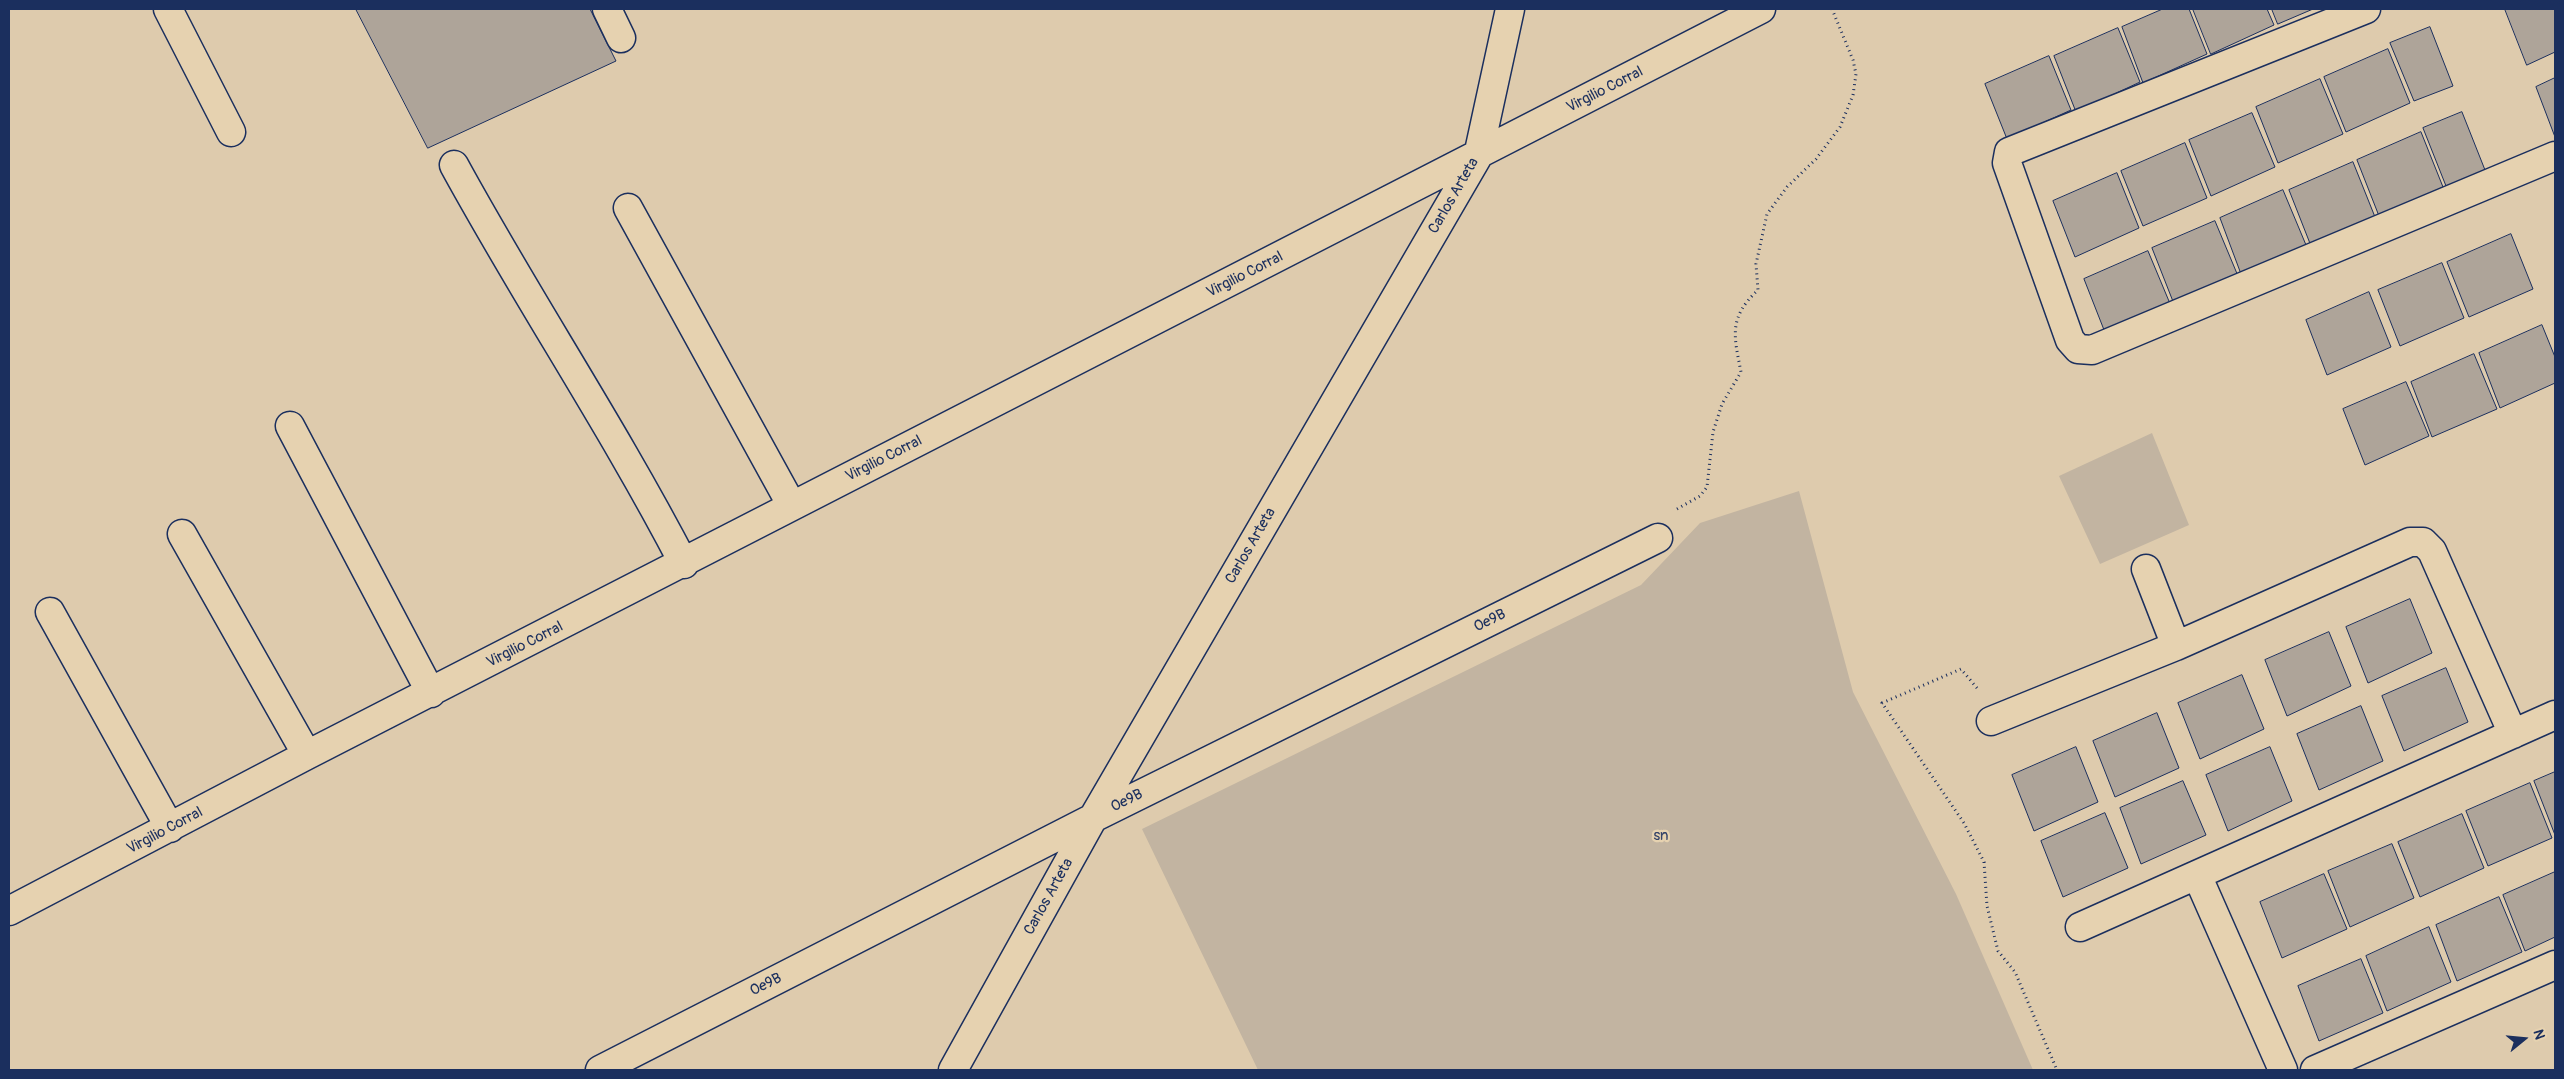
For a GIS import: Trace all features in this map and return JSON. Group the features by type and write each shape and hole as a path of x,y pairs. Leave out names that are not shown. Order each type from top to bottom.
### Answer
{"street":[{"path":"168,9 231,132"},
{"path":"607,9 621,38"},
{"name":"Carlos Arteta","path":"953,1070 1093,818 1478,156 1510,9"},
{"name":"Virgilio Corral","path":"9,912 307,755 684,564 792,506 1478,156 1761,9"},
{"path":"2366,9 2008,152 2007,163 2070,340 2078,349 2092,350 2555,156"},
{"path":"454,165 493,236 659,515 684,564"},
{"path":"628,208 792,506"},
{"path":"290,426 430,693"},
{"path":"182,534 307,755"},
{"name":"Oe9B","path":"600,1070 1093,818 1658,538"},
{"path":"1991,721 2176,646 2410,542 2423,542 2432,551 2514,734"},
{"path":"2146,569 2176,646"},
{"path":"50,612 170,828"},
{"path":"2080,927 2555,715"},
{"path":"2197,875 2284,1070"},
{"path":"2315,1070 2555,965"}],"path":[{"path":"1658,538 1671,512 1700,496 1707,486 1713,432 1722,404 1741,372 1734,334 1737,315 1746,301 1758,290 1756,264 1767,214 1787,188 1816,159 1840,127 1853,95 1856,74 1853,60 1832,9"},
{"path":"1961,669 1882,703 1964,823 1984,862 1987,906 1998,951 2015,972 2056,1070"}],"green space":[{"path":"2152,433 2189,525 2100,564 2059,476"},
{"name":"sn","path":"1799,491 1853,692 1956,894 2033,1070 1258,1070 1142,829 1641,585 1700,523"}],"building":[{"path":"356,9 590,9 616,61 428,148"},
{"path":"2163,9 2189,9 2207,54 2143,83 2122,27"},
{"path":"2193,9 2267,9 2274,25 2211,54"},
{"path":"2272,9 2313,9 2278,24"},
{"path":"2505,9 2555,9 2555,52 2527,65"},
{"path":"2430,27 2453,86 2414,101 2390,43"},
{"path":"2118,28 2140,82 2076,112 2054,56"},
{"path":"2388,49 2410,103 2346,132 2324,77"},
{"path":"2049,56 2071,110 2007,139 1985,84"},
{"path":"2555,78 2555,137 2536,87"},
{"path":"2320,79 2343,134 2278,163 2256,107"},
{"path":"2462,112 2485,170 2446,186 2423,128"},
{"path":"2252,113 2275,167 2211,196 2189,140"},
{"path":"2421,132 2443,187 2379,216 2357,160"},
{"path":"2185,143 2207,198 2143,226 2121,171"},
{"path":"2353,162 2375,217 2311,246 2289,190"},
{"path":"2117,173 2139,228 2075,257 2053,201"},
{"path":"2283,190 2306,245 2241,274 2220,218"},
{"path":"2215,221 2238,276 2174,304 2152,248"},
{"path":"2511,234 2533,289 2469,317 2447,262"},
{"path":"2148,251 2171,306 2106,335 2084,279"},
{"path":"2442,263 2464,318 2400,346 2378,290"},
{"path":"2369,292 2391,347 2327,375 2306,320"},
{"path":"2542,325 2555,357 2555,383 2500,408 2479,353"},
{"path":"2474,354 2497,409 2432,437 2411,382"},
{"path":"2406,382 2429,436 2365,465 2343,409"},
{"path":"2410,599 2432,653 2368,683 2346,627"},
{"path":"2329,632 2351,686 2287,716 2265,660"},
{"path":"2446,668 2468,722 2404,751 2382,696"},
{"path":"2242,675 2264,729 2200,759 2178,703"},
{"path":"2361,706 2383,761 2319,790 2297,734"},
{"path":"2157,713 2179,768 2115,797 2093,741"},
{"path":"2076,747 2098,802 2034,831 2012,775"},
{"path":"2270,747 2292,801 2228,831 2206,775"},
{"path":"2555,772 2555,835 2534,781"},
{"path":"2183,781 2206,835 2141,864 2120,808"},
{"path":"2530,783 2552,838 2488,866 2466,811"},
{"path":"2105,813 2128,868 2063,897 2041,841"},
{"path":"2462,814 2484,868 2420,897 2398,842"},
{"path":"2392,844 2414,898 2350,927 2328,871"},
{"path":"2555,872 2555,937 2525,951 2503,895"},
{"path":"2324,874 2347,929 2282,958 2260,902"},
{"path":"2499,897 2522,952 2457,981 2436,925"},
{"path":"2429,927 2451,982 2387,1011 2366,956"},
{"path":"2361,959 2383,1013 2319,1041 2298,986"}]}
